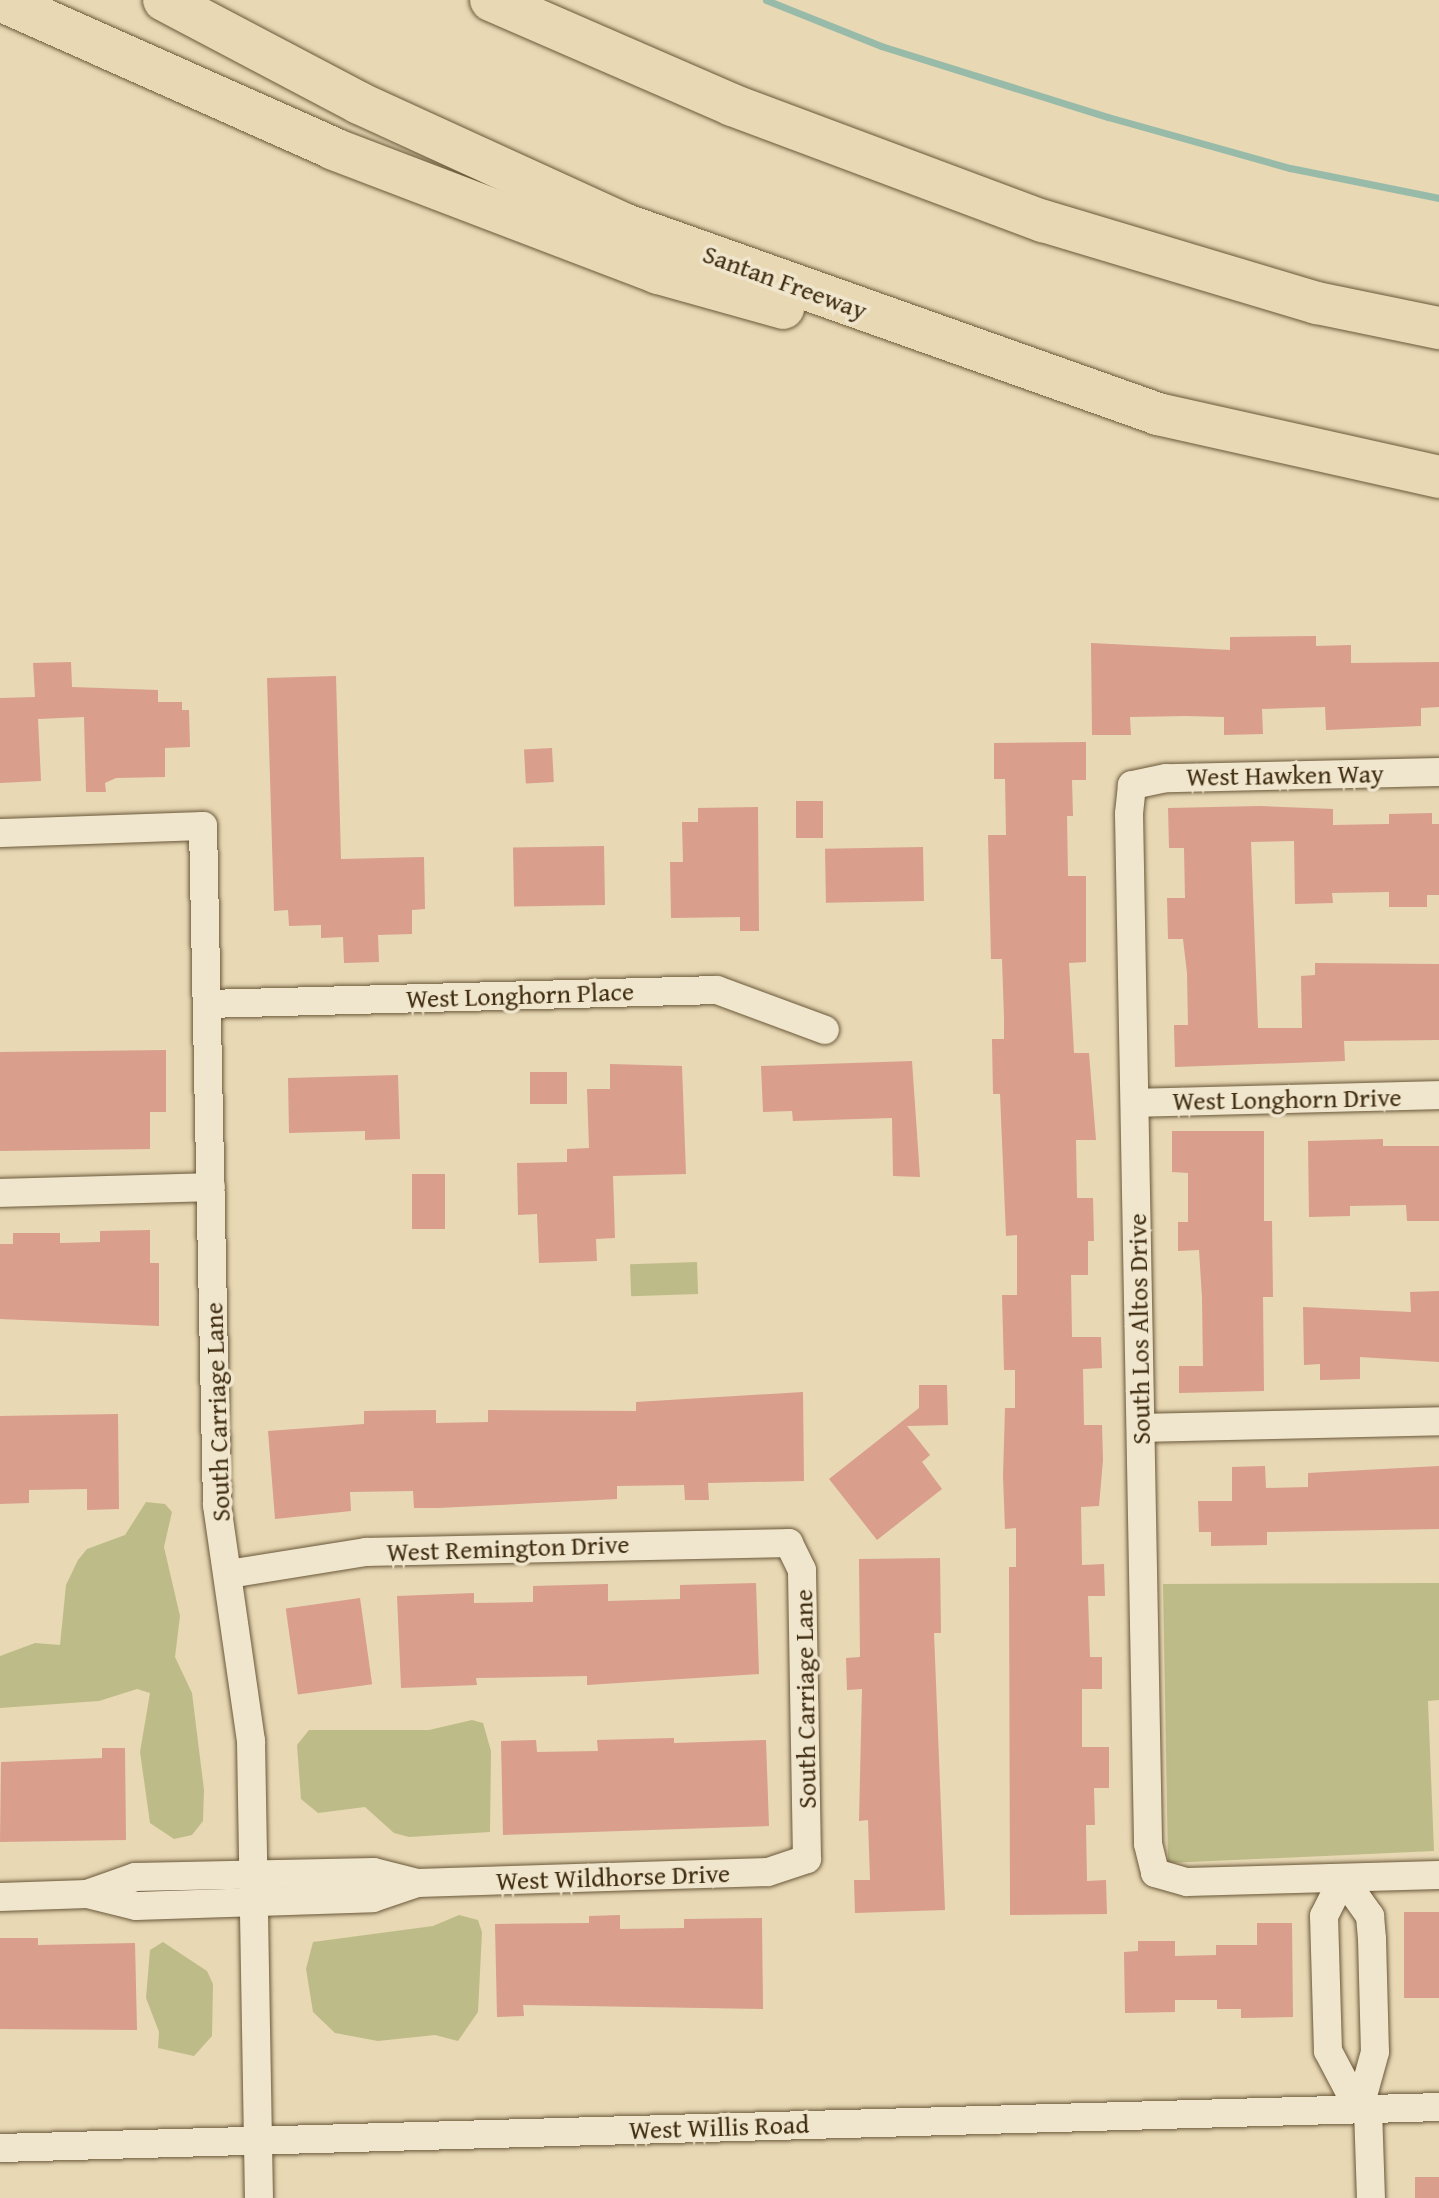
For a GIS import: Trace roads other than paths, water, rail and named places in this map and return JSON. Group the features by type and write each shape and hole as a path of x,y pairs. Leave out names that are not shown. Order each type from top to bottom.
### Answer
{"highway":[{"path":"0,0 334,149 658,273 1158,414"},
{"name":"Santan Freeway","path":"164,0 359,103 623,224 1158,414 1439,477"},
{"path":"491,0 732,105 1043,221 1317,303 1439,328"},
{"path":"540,0 732,105"}],"street":[{"name":"West Hawken Way","path":"1132,785 1166,778 1439,772"},
{"name":"South Los Altos Drive","path":"1132,785 1148,1844 1155,1873 1187,1882 1343,1878"},
{"name":"South Carriage Lane","path":"0,833 203,826 217,1505 251,1741 259,2198"},
{"name":"West Longhorn Place","path":"207,1004 717,990 825,1030"},
{"name":"West Longhorn Drive","path":"1135,1103 1439,1095"},
{"path":"0,1193 211,1187"},
{"path":"1141,1428 1439,1421"},
{"name":"South Carriage Lane","path":"789,1543 802,1570 807,1859"},
{"name":"West Remington Drive","path":"228,1574 366,1552 789,1543"},
{"name":"West Wildhorse Drive","path":"0,1897 87,1894 135,1877 254,1887 374,1872 417,1883 768,1872 807,1859"},
{"path":"1343,1878 1439,1875"},
{"path":"1343,1878 1324,1916 1328,2051 1364,2109"},
{"path":"1343,1878 1370,1916 1371,1927 1375,2052 1364,2109 1371,2198"},
{"name":"West Willis Road","path":"0,2148 1439,2107"}],"waterway":[{"path":"766,0 881,46 1108,117 1290,168 1439,198"}]}
